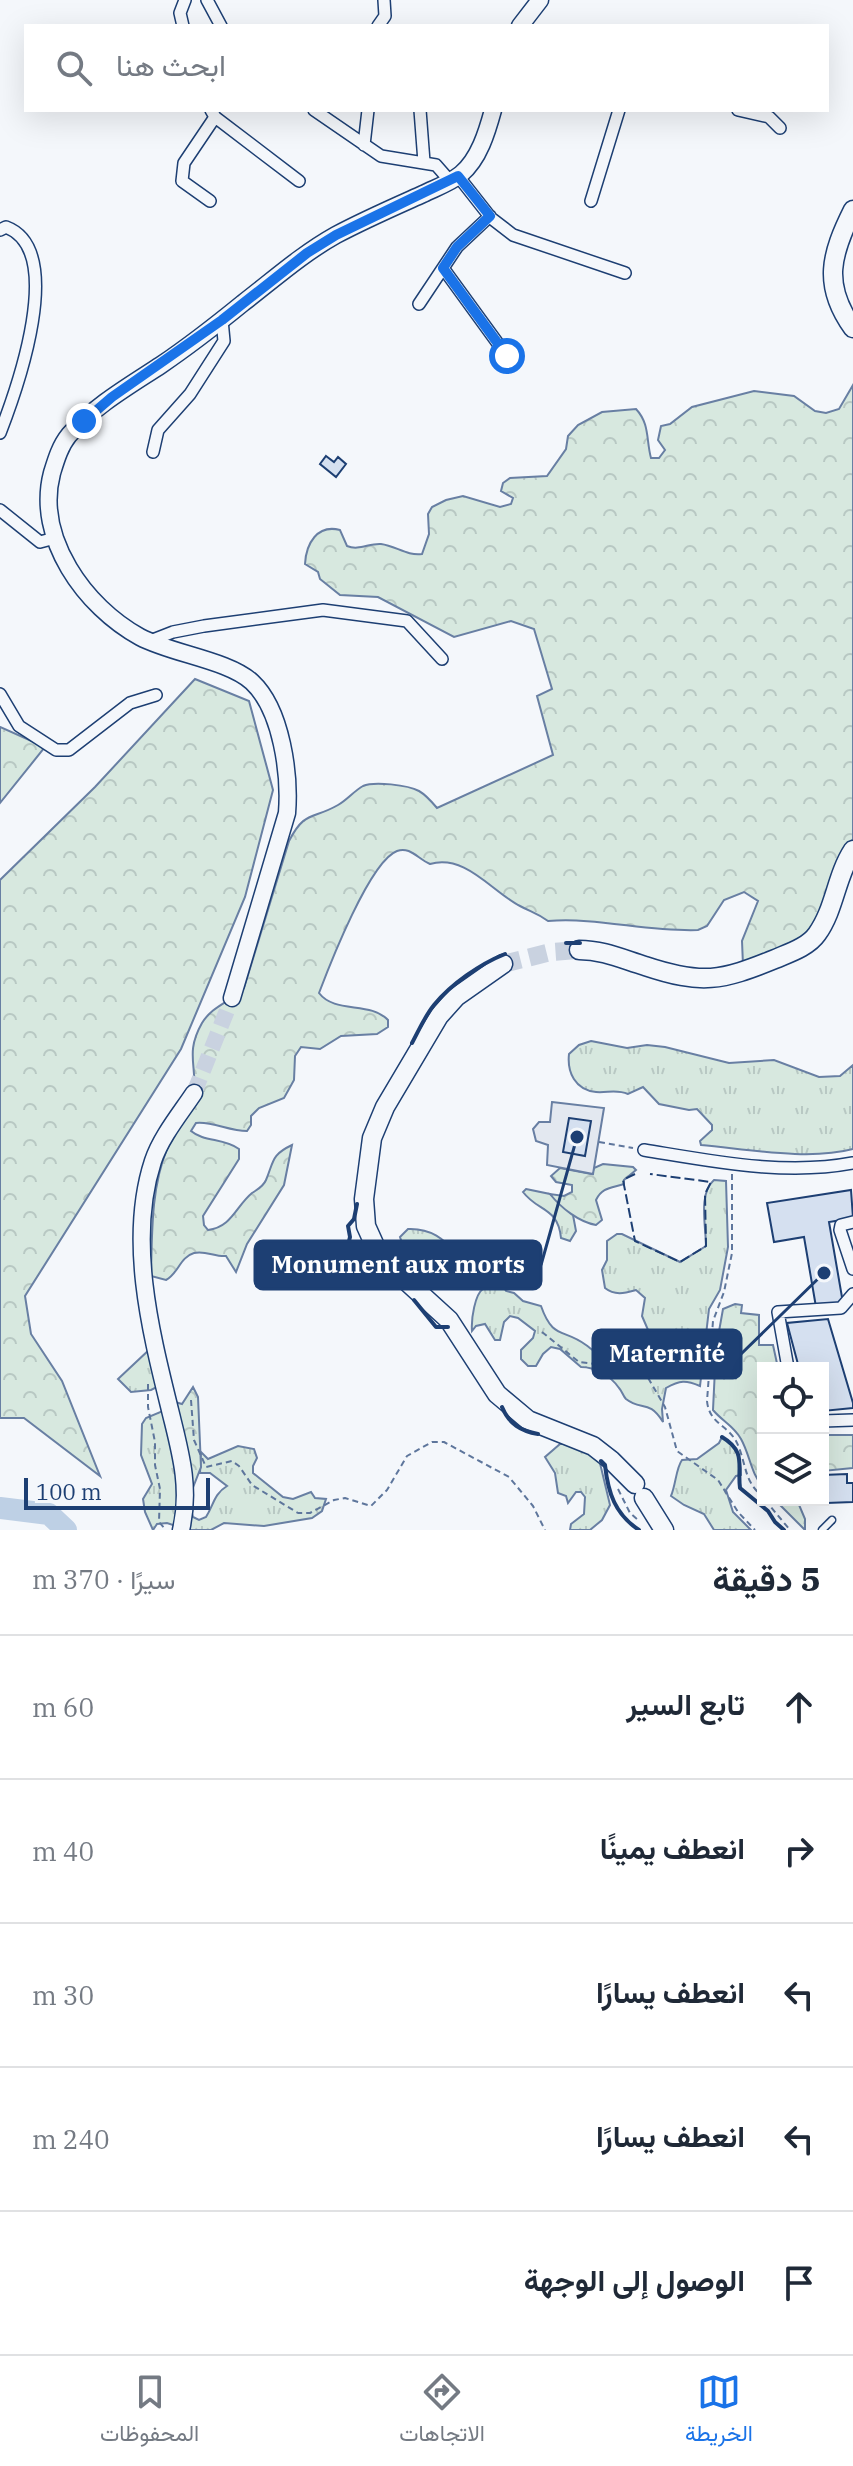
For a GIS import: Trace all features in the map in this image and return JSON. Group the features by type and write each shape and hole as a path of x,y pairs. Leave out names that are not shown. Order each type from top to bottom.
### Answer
{"main road":[{"path":"522,24 540,0"},
{"path":"232,998 287,813 289,782 283,751 268,705 250,680 226,668 150,641 121,624 86,593 64,560 48,509 49,486 57,457 68,436 112,397 222,320 307,253 454,178 472,161 483,142 492,112"},
{"path":"853,210 840,235 832,270 841,311 853,328"},
{"path":"579,950 598,950 683,976 714,979 732,976 787,954 814,939 827,918 844,865 853,850"},
{"path":"503,964 456,997 439,1016 378,1121 372,1138 365,1184 366,1226 374,1249 389,1267 449,1320 467,1344 489,1385 517,1413 546,1429 593,1446 611,1460 640,1491 664,1530"},
{"path":"181,1530 186,1500 186,1472 148,1317 142,1248 153,1159 194,1093"}],"street":[{"path":"183,24 180,13 185,0"},
{"path":"207,0 220,24"},
{"path":"379,24 385,16 384,0"},
{"path":"317,112 390,159 436,165 454,178 513,235 625,273"},
{"path":"364,145 368,112"},
{"path":"420,112 424,162"},
{"path":"591,201 618,112"},
{"path":"747,112 769,117 780,128"},
{"path":"210,201 182,181 184,163 213,114 299,181"},
{"path":"419,304 457,247 490,216"},
{"path":"0,230 6,227 20,232 29,248 35,303 30,346 0,433"},
{"path":"443,268 507,356"},
{"path":"153,452 158,430 190,394 224,341 222,320"},
{"path":"0,510 40,542 55,538"},
{"path":"150,641 194,628 323,610 407,621 442,659"},
{"path":"0,694 19,726 56,750 69,750 130,703 156,695"},
{"path":"644,1150 731,1164 811,1168 853,1163"},
{"path":"853,1222 841,1225 840,1230 853,1269"},
{"path":"787,1362 778,1312 841,1308 853,1294"},
{"path":"829,1421 853,1420"}],"lane":[{"path":"822,1530 832,1520"}],"path":[{"path":"599,1142 644,1150"},
{"path":"731,1164 732,1253 724,1292 713,1321 707,1401 708,1411 714,1420 735,1438 746,1464 749,1481 757,1491"},
{"path":"542,1332 579,1362 629,1368 647,1376 665,1407 677,1451 718,1480 738,1512 755,1530"},
{"path":"148,1374 148,1407 160,1489 159,1522 166,1530"},
{"path":"191,1400 194,1440 206,1467 232,1461 252,1485 298,1513 310,1513 334,1500 345,1498 371,1506 387,1490 407,1456 432,1442 444,1442 509,1477 533,1506 545,1530"},
{"path":"770,1506 790,1530"}],"green space":[{"path":"853,385 853,839 813,925 791,943 743,965 742,941 758,901 744,892 724,900 707,926 698,930 548,921 509,899 467,869 443,862 430,864 410,852 397,851 386,859 363,893 319,993 334,1003 381,1014 388,1020 388,1027 377,1034 341,1036 320,1049 301,1047 295,1056 294,1080 284,1098 259,1108 251,1116 247,1131 196,1123 191,1131 239,1149 239,1159 203,1216 208,1230 228,1220 246,1198 263,1184 277,1155 292,1145 284,1185 247,1244 236,1272 226,1256 198,1252 185,1258 166,1280 151,1276 153,1211 158,1179 167,1149 192,1102 195,1084 193,1051 197,1033 211,1012 244,988 289,841 300,824 338,805 363,786 375,784 414,789 424,794 437,808 553,755 537,696 552,689 534,629 511,621 454,637 378,597 340,595 320,579 318,572 305,564 314,537 325,530 340,530 347,546 381,544 411,554 422,554 429,534 428,514 432,507 463,496 500,507 511,504 513,498 501,491 503,483 510,478 547,476 566,449 568,436 578,425 602,412 636,409 646,426 651,458 659,458 665,450 658,440 661,426 670,424 692,407 754,391 794,396 815,411 826,413 839,409"},
{"path":"195,679 249,701 273,790 245,897 181,1049 25,1296 31,1334 62,1381 100,1476 24,1418 0,1418 0,880 95,787"},
{"path":"0,727 45,747 0,803"},
{"path":"591,1041 627,1048 647,1045 665,1047 729,1063 774,1060 819,1077 840,1076 853,1065 853,1149 797,1154 701,1145 700,1141 712,1130 712,1125 697,1109 659,1104 643,1087 628,1094 589,1091 578,1084 569,1067 569,1054 579,1045"},
{"path":"603,1164 633,1167 636,1170 624,1180 624,1184 598,1196 596,1200 602,1220 596,1225 577,1218 554,1199 550,1194 564,1196 572,1192 572,1185 556,1182 551,1176 560,1168 592,1174 594,1168"},
{"path":"714,1180 726,1181 728,1247 720,1290 709,1309 700,1386 683,1382 666,1388 663,1422 653,1410 626,1399 607,1376 581,1367 560,1349 551,1347 536,1366 528,1366 521,1359 521,1350 533,1338 535,1331 518,1318 510,1316 504,1322 500,1340 495,1340 485,1324 476,1326 472,1331 474,1307 483,1289 473,1282 459,1284 430,1272 434,1264 429,1256 403,1246 400,1237 408,1229 424,1230 442,1239 458,1255 467,1256 474,1252 485,1256 506,1291 523,1301 541,1306 554,1329 578,1340 614,1364 630,1369 649,1368 655,1346 642,1316 645,1298 636,1290 616,1293 605,1288 602,1270 607,1260 607,1241 622,1234 680,1262 706,1246 704,1202"},
{"path":"526,1189 550,1194 573,1215 576,1231 570,1241 561,1238 552,1215 523,1192"},
{"path":"735,1304 742,1305 741,1313 759,1315 759,1345 773,1345 777,1362 757,1362 757,1478 738,1434 713,1410 716,1348 723,1309"},
{"path":"150,1349 159,1386 131,1392 118,1379"},
{"path":"193,1387 198,1397 201,1467 192,1490 175,1402 182,1404"},
{"path":"165,1410 193,1517 199,1520 206,1517 217,1496 227,1486 210,1473 200,1473 201,1452 208,1459 238,1446 254,1449 257,1458 253,1473 283,1497 293,1499 311,1492 315,1498 326,1499 322,1511 312,1518 264,1526 224,1523 211,1530 188,1530 167,1523 157,1524 153,1530 143,1499 152,1484 141,1455 142,1424 146,1418"},
{"path":"829,1435 853,1435 853,1468 829,1470"},
{"path":"722,1437 735,1448 741,1469 741,1475 736,1476 726,1490 733,1512 751,1530 714,1530 704,1514 671,1496 682,1460 697,1459 719,1443"},
{"path":"575,1443 599,1459 610,1505 602,1520 590,1530 570,1530 571,1524 584,1514 585,1497 581,1492 576,1492 568,1503 566,1496 558,1493 555,1473 545,1457 560,1444"},
{"path":"781,1506 800,1506 805,1519 805,1530"}],"shaded area":[{"path":"552,1102 604,1108 593,1174 547,1165 548,1145 536,1141 533,1129 539,1122 550,1122"}],"building":[{"path":"326,456 334,462 338,457 346,464 336,477 320,464"},
{"path":"569,1118 591,1121 585,1156 563,1152"},
{"path":"851,1190 853,1218 829,1222 843,1303 816,1307 804,1237 774,1242 767,1203"},
{"path":"828,1319 853,1408 829,1410 829,1362 797,1362 787,1323"},
{"path":"847,1474 847,1483 853,1483 853,1502 829,1503 829,1475"}],"waterway":[{"path":"0,1508 49,1514 66,1530"}],"tunnel":[{"path":"503,964 551,952 579,950"},
{"path":"194,1093 232,998"}],"fence":[{"path":"635,1174 623,1180 635,1241 680,1262 706,1246 705,1194 711,1182 650,1174"}],"wall":[{"path":"566,943 580,943"},
{"path":"412,1043 441,997 476,969 505,954"},
{"path":"357,1204 354,1219 348,1226 350,1237 346,1253 354,1258 357,1249 365,1255"},
{"path":"414,1300 436,1327 448,1327"},
{"path":"502,1407 516,1426 538,1434"},
{"path":"722,1437 738,1454 740,1488 768,1511 784,1530"},
{"path":"601,1461 605,1465 608,1485 618,1510 639,1530"}],"place":[{"name":"Monument aux morts","path":"577,1137"},
{"name":"Maternité","path":"824,1273"}],"route":[{"path":"84,421 307,253 336,235 458,176 490,216 457,247 443,268 507,356"}]}
